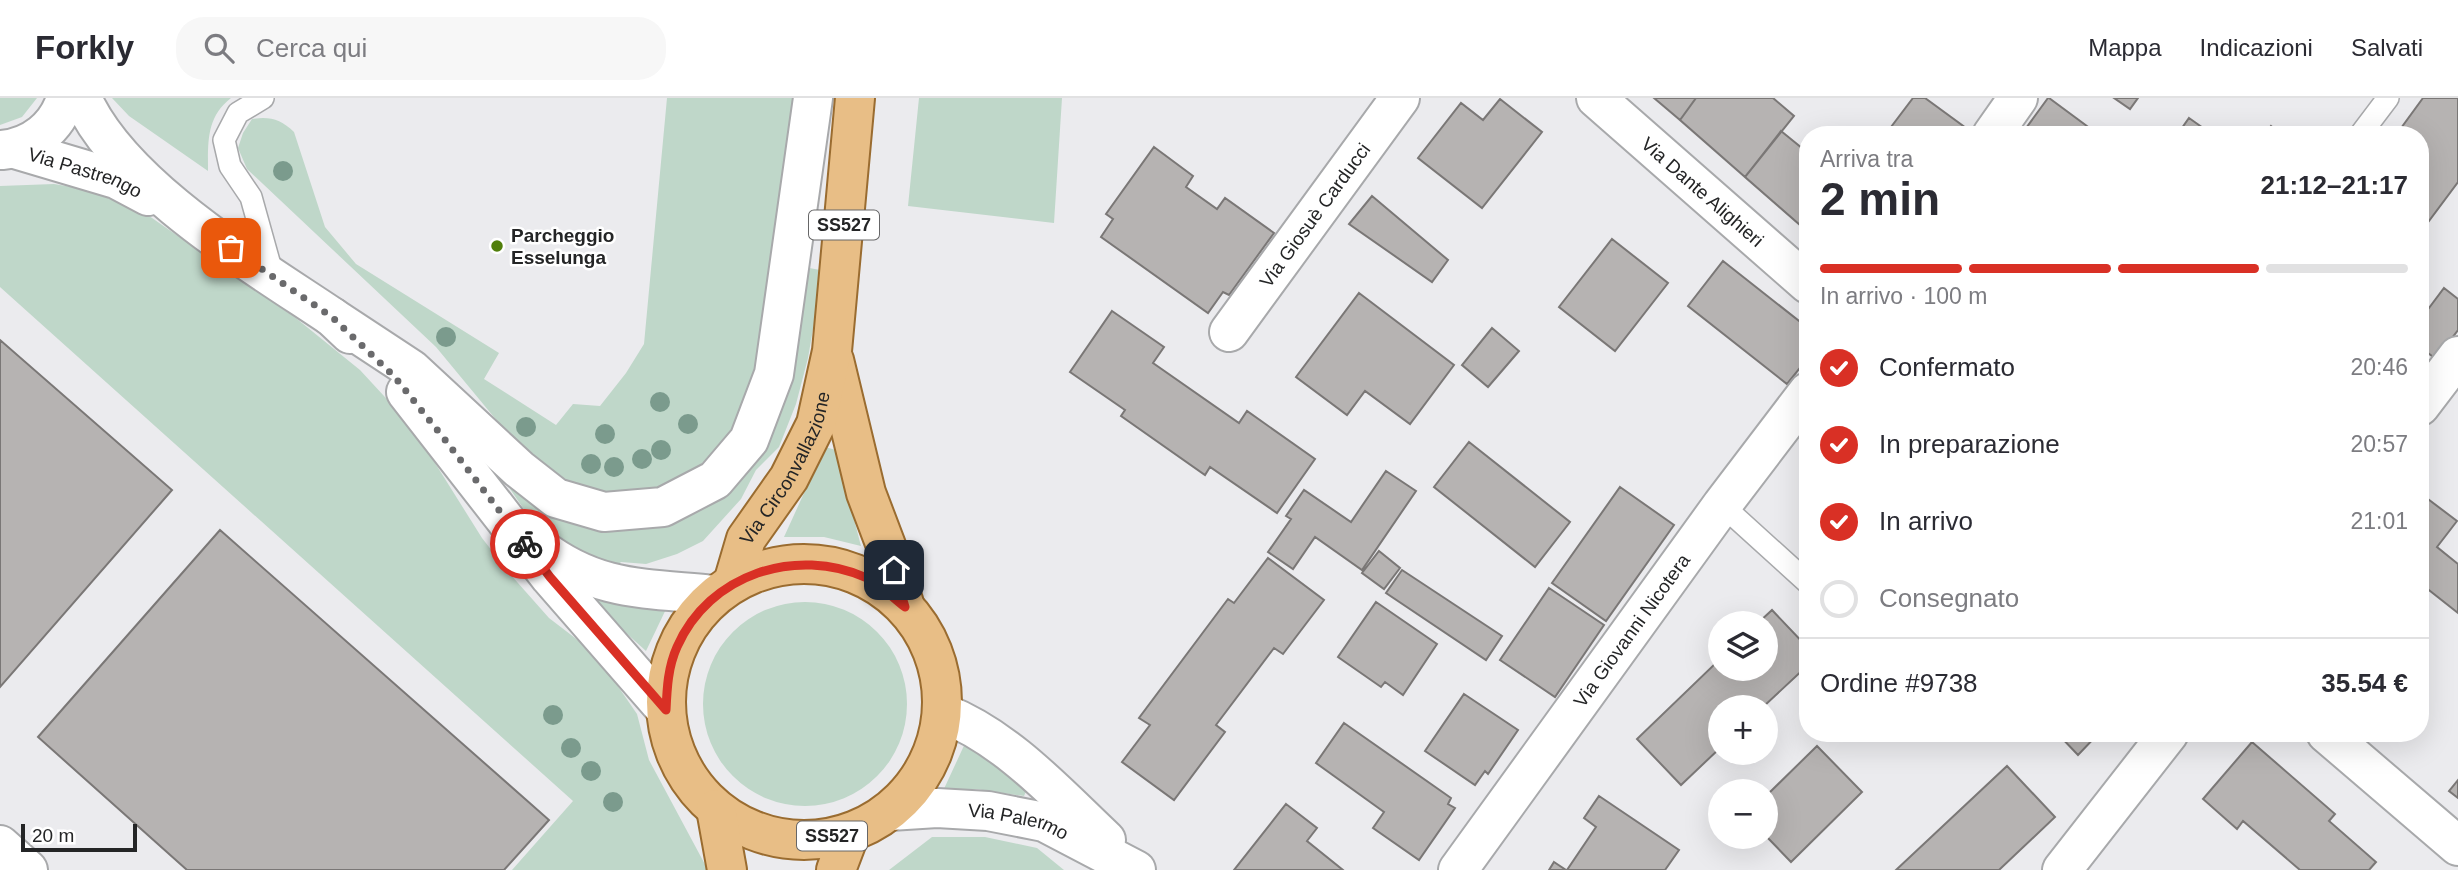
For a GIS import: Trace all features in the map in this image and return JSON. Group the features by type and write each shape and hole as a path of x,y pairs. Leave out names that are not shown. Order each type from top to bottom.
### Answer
{"main road":[{"name":"Via Circonvallazione","path":"724,589 746,539 789,478 816,424 832,351 855,98"},
{"name":"Via Circonvallazione","path":"832,351 866,493 905,607"},
{"name":"SS527","path":"823,565 868,579 905,607 928,639 940,675 943,713 934,750 916,784 890,811 850,833 803,841 757,832 716,809 691,780 673,747 666,710 668,678 677,647 693,619 724,589 777,566 823,565"},
{"path":"716,809 727,870"},
{"name":"SS527","path":"836,870 850,833"}],"street":[{"path":"8,150 35,140 51,127 66,98"},
{"name":"Via Pastrengo","path":"82,98 90,115 120,156 188,217 332,317 394,376 550,577 666,710"},
{"path":"332,317 411,369 519,469 556,498 604,512 663,507 715,480 750,440 774,374 813,98"},
{"name":"Via Giosuè Carducci","path":"1229,332 1400,98"},
{"name":"Via Dante Alighieri","path":"1596,98 1799,276"},
{"path":"1998,126 2018,98"},
{"name":"Via Pastrengo","path":"8,150 116,179 188,217"},
{"path":"2429,394 2458,356"},
{"name":"Via Giovanni Nicotera","path":"1458,870 1722,505 1799,405"},
{"name":"Via Pastrengo","path":"507,521 554,558 587,577 628,588 724,589"},
{"name":"Via Palermo","path":"943,713 970,724 1012,753 1137,870"},
{"path":"2062,870 2162,742"},
{"path":"2337,742 2458,846"},
{"name":"Via Palermo","path":"890,811 937,808 988,811 1044,822 1137,870"},
{"path":"0,845 28,870"}],"lane":[{"path":"263,98 239,113 224,140 230,166 251,197 274,278"},
{"path":"2367,126 2388,98"},
{"path":"1722,505 1799,575"}],"green space":[{"path":"0,98 37,98 22,117 0,125"},
{"path":"112,98 231,98 217,113 210,131 208,171 129,116"},
{"path":"667,98 798,98 771,296 751,390 729,439 691,473 646,496 599,495 559,480 531,462 436,347 247,169 238,148 252,119 274,120 294,132 325,227 356,264 499,353 484,379 556,425 573,404 600,406 626,373 644,344"},
{"path":"919,98 1062,98 1054,223 908,206"},
{"path":"54,184 84,189 142,211 297,319 360,370 396,409 430,455 482,538 510,574 549,618 579,641 615,682 637,714 649,760 708,870 512,870 573,801 0,287 0,186"},
{"path":"804,267 820,270 808,358 796,404 779,447 756,470 741,499 703,541 677,554 646,564 621,562 607,575 564,555 536,527 506,483 533,502 730,481"},
{"path":"825,447 836,450 861,546 824,537 784,537"},
{"path":"599,595 668,605 646,651 593,603"},
{"path":"805,602 844,610 862,619 877,632 890,647 899,665 907,704 899,743 890,761 877,776 862,789 844,798 805,806 766,798 748,789 733,776 720,761 711,743 703,704 711,665 720,647 733,632 748,619 766,610"},
{"path":"968,737 1028,787 1024,796 976,789 943,791"},
{"path":"932,837 985,837 1037,848 1064,870 889,870"}],"building":[{"path":"1654,98 1696,98 1680,120"},
{"path":"1696,98 1773,98 1794,116 1745,177 1680,120"},
{"path":"1913,98 1925,98 1963,126 1892,126"},
{"path":"2049,98 2087,126 2028,126"},
{"path":"2114,98 2138,98 2130,109"},
{"path":"2423,98 2458,98 2458,182 2429,221 2429,126 2403,126"},
{"path":"1500,99 1542,132 1482,208 1418,158 1461,103 1483,120"},
{"path":"2189,118 2200,126 2183,126"},
{"path":"1781,131 1799,146 1799,224 1745,177"},
{"path":"1154,147 1193,176 1186,187 1217,209 1225,198 1274,233 1229,295 1223,292 1208,313 1101,237 1113,219 1106,214"},
{"path":"1372,196 1448,260 1432,282 1349,224"},
{"path":"1612,239 1668,283 1615,351 1559,307"},
{"path":"1723,261 1799,321 1799,369 1787,384 1688,306"},
{"path":"2444,288 2458,299 2458,330 2436,359 2429,354 2429,308"},
{"path":"1359,293 1454,365 1410,424 1365,391 1347,415 1296,377"},
{"path":"1112,311 1164,347 1153,363 1239,423 1247,411 1315,459 1277,513 1210,467 1205,475 1121,416 1125,410 1070,372"},
{"path":"1492,328 1519,351 1488,387 1462,365"},
{"path":"0,340 172,490 0,687"},
{"path":"2429,360 2435,365 2429,373"},
{"path":"1469,442 1570,522 1535,567 1434,487"},
{"path":"1386,471 1416,491 1362,570 1315,537 1293,569 1268,552 1291,519 1286,516 1304,490 1351,522"},
{"path":"1620,487 1674,525 1606,621 1552,583"},
{"path":"2429,500 2457,521 2437,547 2458,564 2458,613 2429,590"},
{"path":"220,530 549,820 504,870 187,870 38,737"},
{"path":"1379,551 1400,568 1384,589 1362,573"},
{"path":"1268,558 1324,600 1283,654 1274,648 1216,725 1225,732 1174,800 1122,762 1150,725 1139,718 1228,599 1234,603"},
{"path":"1402,570 1502,636 1486,660 1386,593"},
{"path":"1549,588 1604,625 1555,697 1500,660"},
{"path":"1376,602 1437,644 1403,695 1385,682 1381,687 1338,657"},
{"path":"1778,616 1799,638 1799,673 1776,695 1708,695 1708,759 1681,785 1637,739 1708,671 1708,681 1778,681"},
{"path":"1464,694 1518,730 1488,774 1485,771 1475,785 1425,751"},
{"path":"1344,723 1451,798 1448,804 1455,808 1419,860 1373,828 1384,812 1316,763"},
{"path":"2066,742 2090,742 2078,755"},
{"path":"2252,742 2335,814 2329,821 2376,862 2369,870 2300,870 2243,821 2237,829 2203,799"},
{"path":"1817,746 1862,792 1791,862 1778,848 1778,784"},
{"path":"2007,766 2055,817 1999,870 1896,870"},
{"path":"2458,780 2458,798 2449,791"},
{"path":"1599,796 1679,850 1665,870 1567,870 1596,827 1584,818"},
{"path":"1286,804 1317,828 1307,841 1343,870 1234,870"},
{"path":"1554,862 1566,870 1549,870"}],"way so far":[{"path":"231,248 332,317 394,376 525,544"}],"place":[{"name":"Parcheggio Esselunga","path":"497,246"}],"route":[{"path":"525,544 550,577 666,710 668,678 677,647 693,619 715,595 733,583 777,566 823,565 868,579 905,607 894,570"}]}
